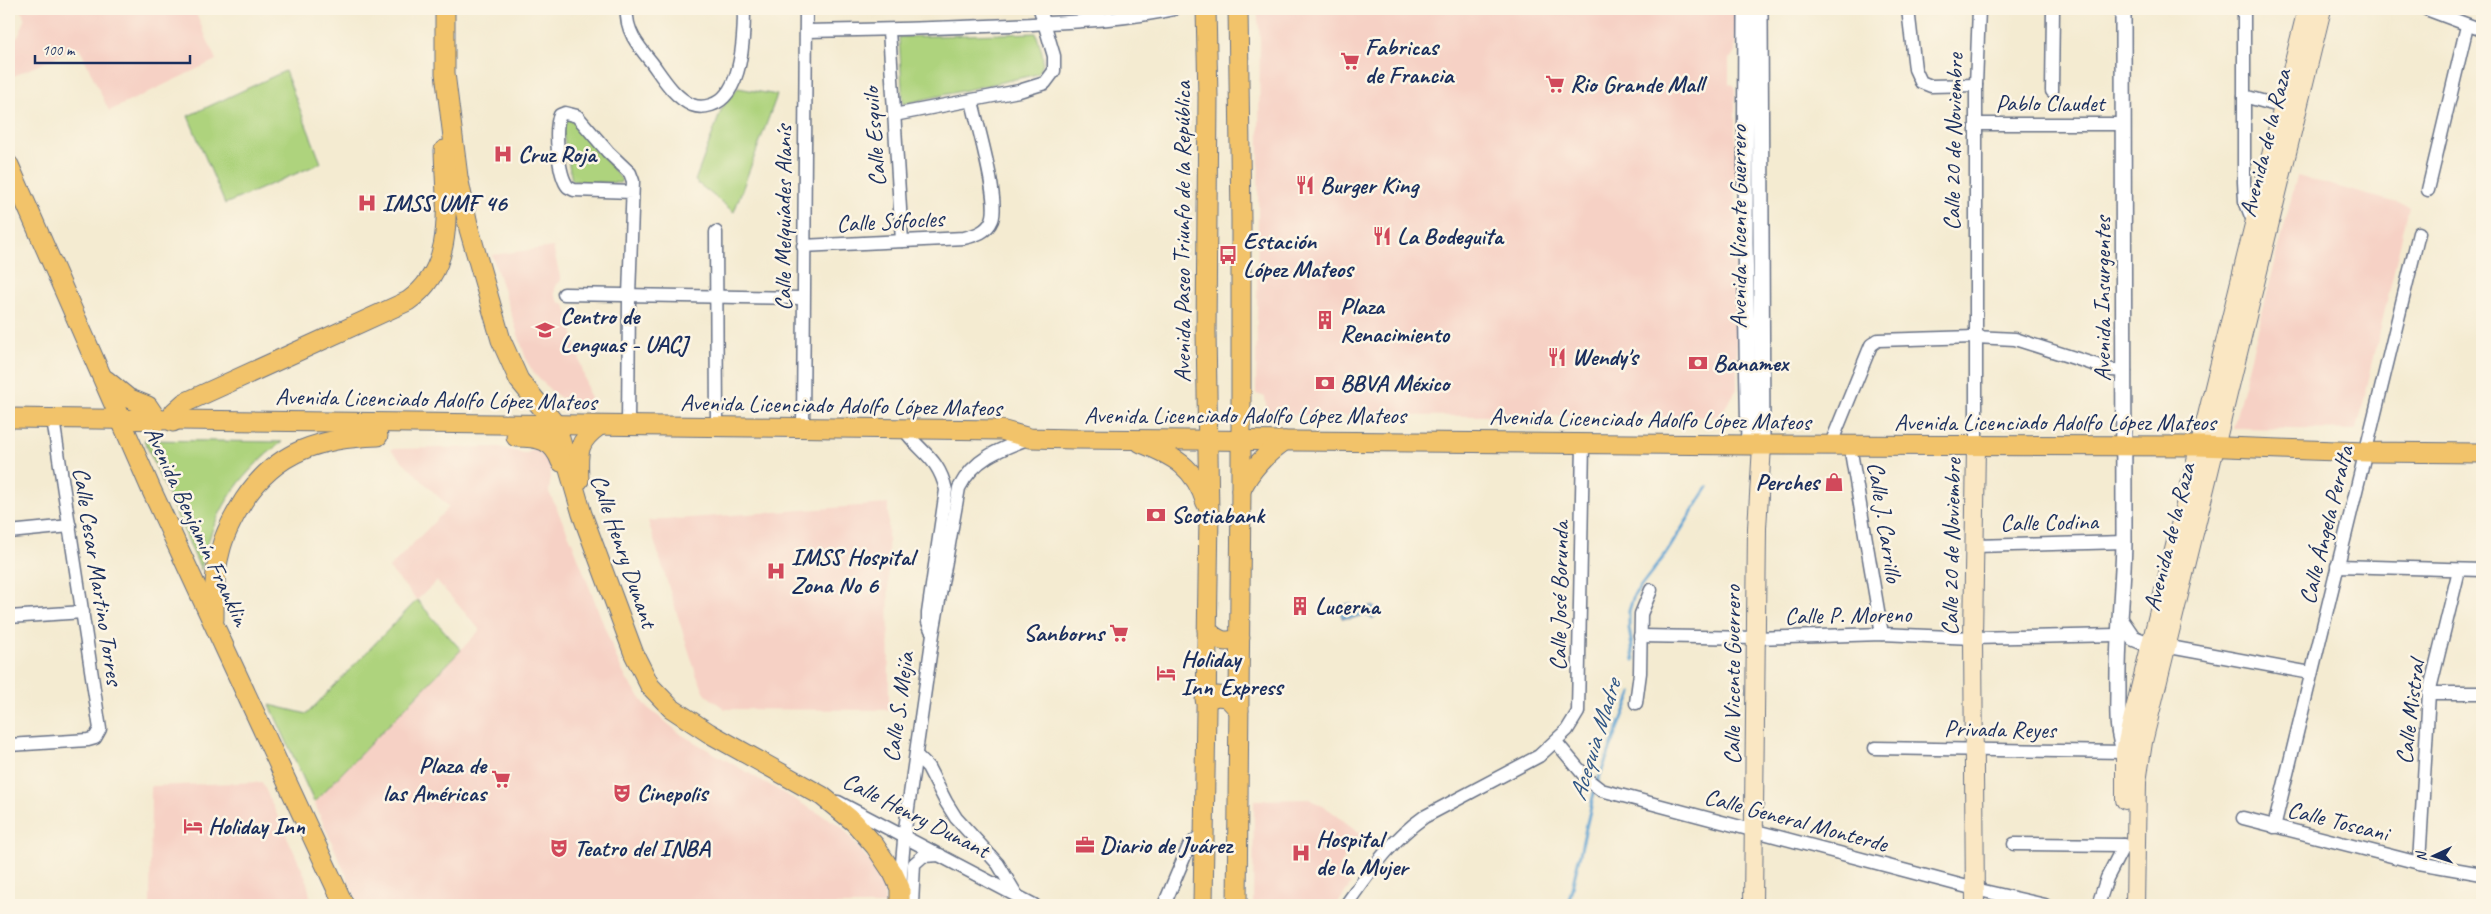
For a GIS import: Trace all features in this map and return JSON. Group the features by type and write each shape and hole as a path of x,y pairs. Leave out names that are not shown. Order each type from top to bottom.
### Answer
{"main road":[{"name":"Calle Henry Dunant","path":"445,9 445,73 451,131 469,229 501,340 519,380 556,426 578,502 634,654 650,686 671,708 709,733 822,796"},
{"name":"Avenida Paseo Triunfo de la República","path":"1203,905 1209,514 1206,332 1208,97 1206,9"},
{"path":"1237,905 1241,490 1241,229 1238,9"},
{"name":"Avenida de la Raza","path":"2207,447 2255,226 2307,9"},
{"name":"Avenida de la Raza","path":"2124,905 2126,752 2159,645 2207,447 2322,9"},
{"path":"103,377 128,398 148,406 165,422 184,403 408,301 420,293 430,281 439,265 443,247 444,144 451,131"},
{"name":"Avenida Benjamín Franklin","path":"9,165 121,420 344,905"},
{"name":"Avenida Licenciado Adolfo López Mateos","path":"9,418 165,422 717,428 902,428 1000,430 1030,438 1755,446 2124,446 2482,453"},
{"path":"578,502 580,447 587,434 599,426"},
{"path":"214,625 216,576 220,551 238,509 252,488 268,470 290,455 309,446 343,438 384,436 540,438 554,447 578,502"},
{"path":"1131,439 1162,452 1184,465 1200,484 1209,514"},
{"path":"1241,490 1256,465 1284,441"},
{"name":"Calle Vicente Guerrero","path":"1753,905 1757,528 1755,446"},
{"name":"Calle 20 de Noviembre","path":"1975,897 1973,638 1976,446"},
{"path":"1207,630 1215,638 1224,642 1240,638"},
{"name":"Avenida de la Raza","path":"2135,905 2138,768 2159,645"},
{"path":"1205,700 1217,696 1227,697 1239,710"},
{"path":"822,796 854,822 875,846 900,896"},
{"path":"325,867 330,905"}],"street":[{"path":"627,9 631,32 671,89 692,105 703,107 718,102 732,85 741,48 744,9"},
{"name":"Calle Melquíades Alanís","path":"803,428 806,9"},
{"path":"894,115 1037,87 1051,77 1054,70 1054,56 1040,9"},
{"path":"806,30 889,30 1045,23 1127,18 1174,9"},
{"name":"Avenida Vicente Guerrero","path":"1746,9 1745,214 1755,446"},
{"name":"Avenida Vicente Guerrero","path":"1755,446 1760,9"},
{"path":"1908,9 1915,69 1921,82 1931,86 1976,85"},
{"name":"Calle 20 de Noviembre","path":"1976,446 1976,85 1979,9"},
{"path":"2052,92 2053,9"},
{"name":"Avenida Insurgentes","path":"2123,9 2124,542 2118,635 2118,731 2126,752"},
{"path":"2244,9 2246,201 2255,226"},
{"path":"2426,9 2482,30"},
{"path":"2428,190 2468,26"},
{"name":"Calle Esquilo","path":"889,30 902,241"},
{"path":"2244,96 2283,107"},
{"name":"Calle Sófocles","path":"803,246 964,238 980,234 992,220 994,200 972,101"},
{"path":"628,426 632,192 630,173 608,152 577,116 565,112 560,115 556,127 563,177 568,187 574,190 632,192"},
{"name":"Pablo Claudet","path":"1977,124 2123,124"},
{"path":"716,232 717,428"},
{"name":"Calle Ángela Peralta","path":"2274,827 2419,233"},
{"path":"564,294 803,298"},
{"path":"1830,446 1871,345 1883,339 2004,337 2024,340 2112,370 2125,371"},
{"name":"Calle Cesar Martino Torres","path":"9,745 95,738 100,729 53,419"},
{"name":"Calle S. Mejía","path":"902,428 913,443 925,450 933,459 946,490 928,614 928,622 933,634"},
{"name":"Calle S. Mejía","path":"900,896 904,836 933,634 959,488 972,467 988,456 1030,438"},
{"name":"Calle José Borunda","path":"1346,905 1379,861 1410,827 1424,817 1539,756 1567,730 1578,712 1580,696 1583,443"},
{"name":"Calle J. Carrillo","path":"1850,446 1882,634"},
{"path":"9,532 70,526"},
{"name":"Calle Codina","path":"1975,546 2124,542"},
{"path":"2337,566 2482,570"},
{"name":"Calle Mistral","path":"2419,862 2429,694 2459,570"},
{"path":"1636,703 1640,673 1640,636 1643,608 1651,590"},
{"path":"9,617 83,612"},
{"path":"2120,619 2133,638 2159,645 2311,673"},
{"name":"Calle P. Moreno","path":"1640,636 1756,638 1882,634 1973,638 2118,635"},
{"path":"2429,694 2482,693"},
{"name":"Calle General Monterde","path":"1556,742 1588,780 1601,790 1754,830 1975,897 2045,905"},
{"name":"Privada Reyes","path":"1875,748 2126,752"},
{"path":"917,756 928,767 956,818 998,864 1016,894"},
{"name":"Calle Henry Dunant","path":"822,796 845,804 1034,905"},
{"name":"Calle Toscani","path":"2244,818 2419,862 2482,874"},
{"path":"1164,905 1189,846 1204,832"},
{"path":"2014,844 2124,845 2107,878 2098,905"},
{"path":"912,905 914,864 923,856 942,856"}],"shaded area":[{"path":"21,9 194,9 216,60 109,111 79,47 9,78 9,44 19,35 25,20"},
{"path":"1257,9 1736,9 1735,53 1729,59 1729,83 1735,86 1737,389 1721,414 1712,417 1277,415 1267,411 1265,397 1256,394 1260,39"},
{"path":"2297,176 2409,206 2357,430 2233,428"},
{"name":"Centro de Lenguas - UACJ","path":"553,247 561,281 555,286 555,295 559,302 565,304 593,410 566,401 551,391 534,373 527,362 492,255"},
{"name":"Plaza de las Américas","path":"499,447 526,454 536,447 542,448 552,462 549,492 572,542 618,662 627,680 648,708 682,735 841,826 884,879 885,905 359,905 314,802 480,630 437,581 417,600 389,568 449,507 390,449"},
{"name":"IMSS Hospital Zona No 6","path":"888,504 889,710 725,709 706,695 696,674 648,521"},
{"path":"262,782 306,878 312,905 150,905 151,786"},
{"name":"Hospital de la Mujer","path":"1310,799 1331,811 1361,834 1336,871 1351,884 1337,905 1253,905 1254,800"}],"green space":[{"path":"1036,33 1043,59 1038,74 903,104 899,37"},
{"path":"285,71 321,163 225,204 188,116"},
{"path":"738,88 777,95 734,212 695,181 722,108"},
{"path":"569,119 575,123 622,180 620,183 572,181 561,123"},
{"path":"144,440 282,442 252,468 229,498 219,514 212,532 201,570"},
{"path":"417,600 461,650 314,802 270,705 307,714"}],"water":[{"path":"1344,604 1352,604 1358,609 1374,606 1378,614 1373,619 1364,615 1351,619 1342,618 1340,612"}],"waterway":[{"name":"Acequia Madre","path":"1634,660 1629,628 1629,611 1634,595 1665,555 1708,487"},
{"name":"Acequia Madre","path":"1597,783 1632,693"},
{"name":"Acequia Madre","path":"1568,905 1595,789"}],"place":[{"name":"Fabricas de Francia","path":"1350,61"},
{"name":"Rio Grande Mall","path":"1555,84"},
{"name":"Cruz Roja","path":"503,154"},
{"name":"Burger King","path":"1305,185"},
{"name":"IMSS UMF 46","path":"367,203"},
{"name":"La Bodeguita","path":"1382,236"},
{"name":"Estación López Mateos","path":"1228,255"},
{"name":"Plaza Renacimiento","path":"1325,320"},
{"name":"Centro de Lenguas - UACJ","path":"545,330"},
{"name":"Wendy's","path":"1557,357"},
{"name":"Banamex","path":"1698,363"},
{"name":"BBVA México","path":"1325,383"},
{"name":"Perches","path":"1834,482"},
{"name":"Scotiabank","path":"1156,515"},
{"name":"IMSS Hospital Zona No 6","path":"776,571"},
{"name":"Lucerna","path":"1300,606"},
{"name":"Sanborns","path":"1119,633"},
{"name":"Holiday Inn Express","path":"1166,673"},
{"name":"Plaza de las Américas","path":"501,779"},
{"name":"Cinepolis","path":"622,793"},
{"name":"Holiday Inn","path":"193,826"},
{"name":"Diario de Juárez","path":"1085,845"},
{"name":"Teatro del INBA","path":"559,848"},
{"name":"Hospital de la Mujer","path":"1301,853"}]}
